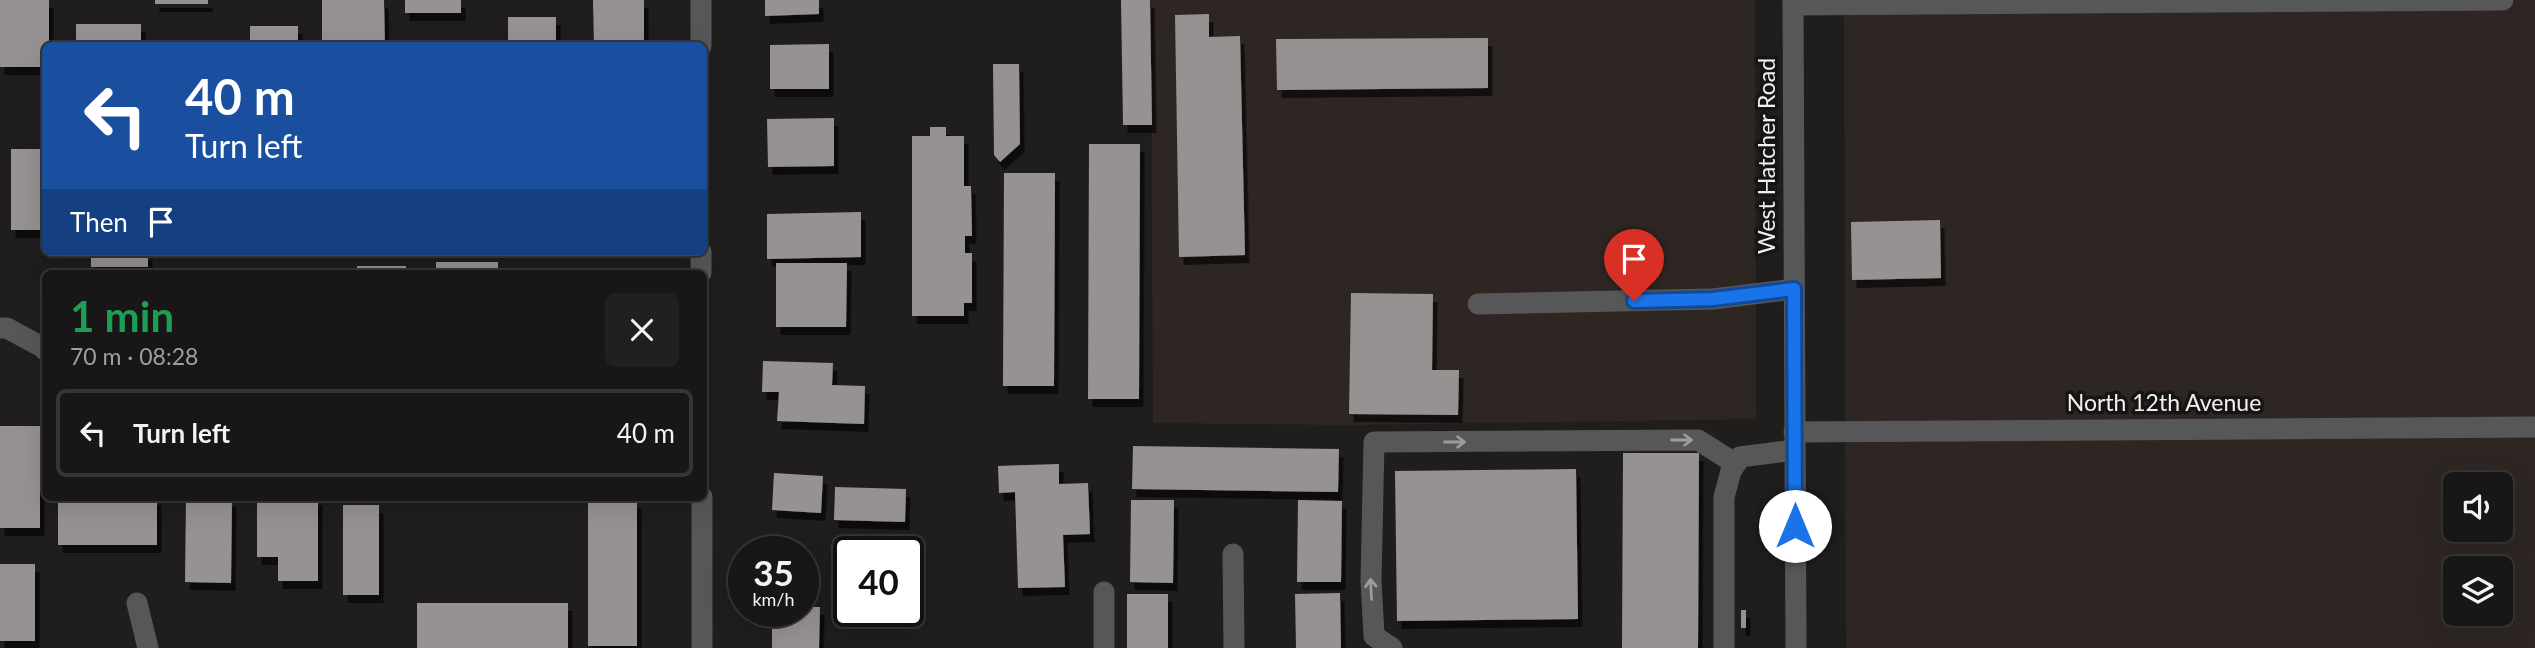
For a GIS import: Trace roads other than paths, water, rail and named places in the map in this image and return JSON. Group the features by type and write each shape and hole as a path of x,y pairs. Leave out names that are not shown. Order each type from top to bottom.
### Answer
{"street":[{"path":"701,0 701,42"},
{"path":"1793,2 2503,0"},
{"name":"West Hatcher Road","path":"1793,2 1796,648"},
{"path":"1478,304 1713,299 1794,289"},
{"path":"0,328 7,328 42,349"},
{"name":"North 12th Avenue","path":"1736,464 1740,457 1795,441 2535,427"},
{"path":"1392,648 1374,636 1371,581 1374,442 1698,440 1736,464 1731,471 1724,497 1724,648"},
{"path":"702,501 702,648"},
{"path":"1233,554 1234,648"},
{"path":"1104,592 1104,648"},
{"path":"137,603 148,648"}]}
